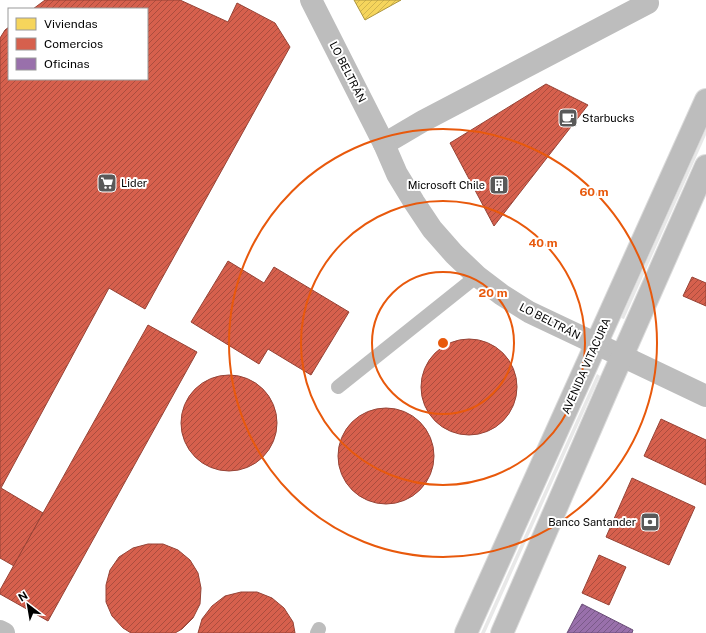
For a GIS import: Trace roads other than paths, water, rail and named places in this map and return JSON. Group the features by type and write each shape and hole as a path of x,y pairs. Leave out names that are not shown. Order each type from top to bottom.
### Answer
{"main road":[{"name":"LO BELTRÁN","path":"311,0 398,174 417,208 432,229 454,254 477,276 502,295 529,312 706,396"},
{"path":"384,144 423,121 648,3 646,0"},
{"name":"AVENIDA VITACURA","path":"466,633 706,100"},
{"path":"502,633 622,356 706,168"},
{"path":"0,631 4,633"}],"lane":[{"path":"338,387 477,276"}],"place":[{"name":"Starbucks","path":"568,118"},
{"name":"Lider","path":"107,183"},
{"name":"Microsoft Chile","path":"499,185"},
{"name":"Banco Santander","path":"650,522"}]}
